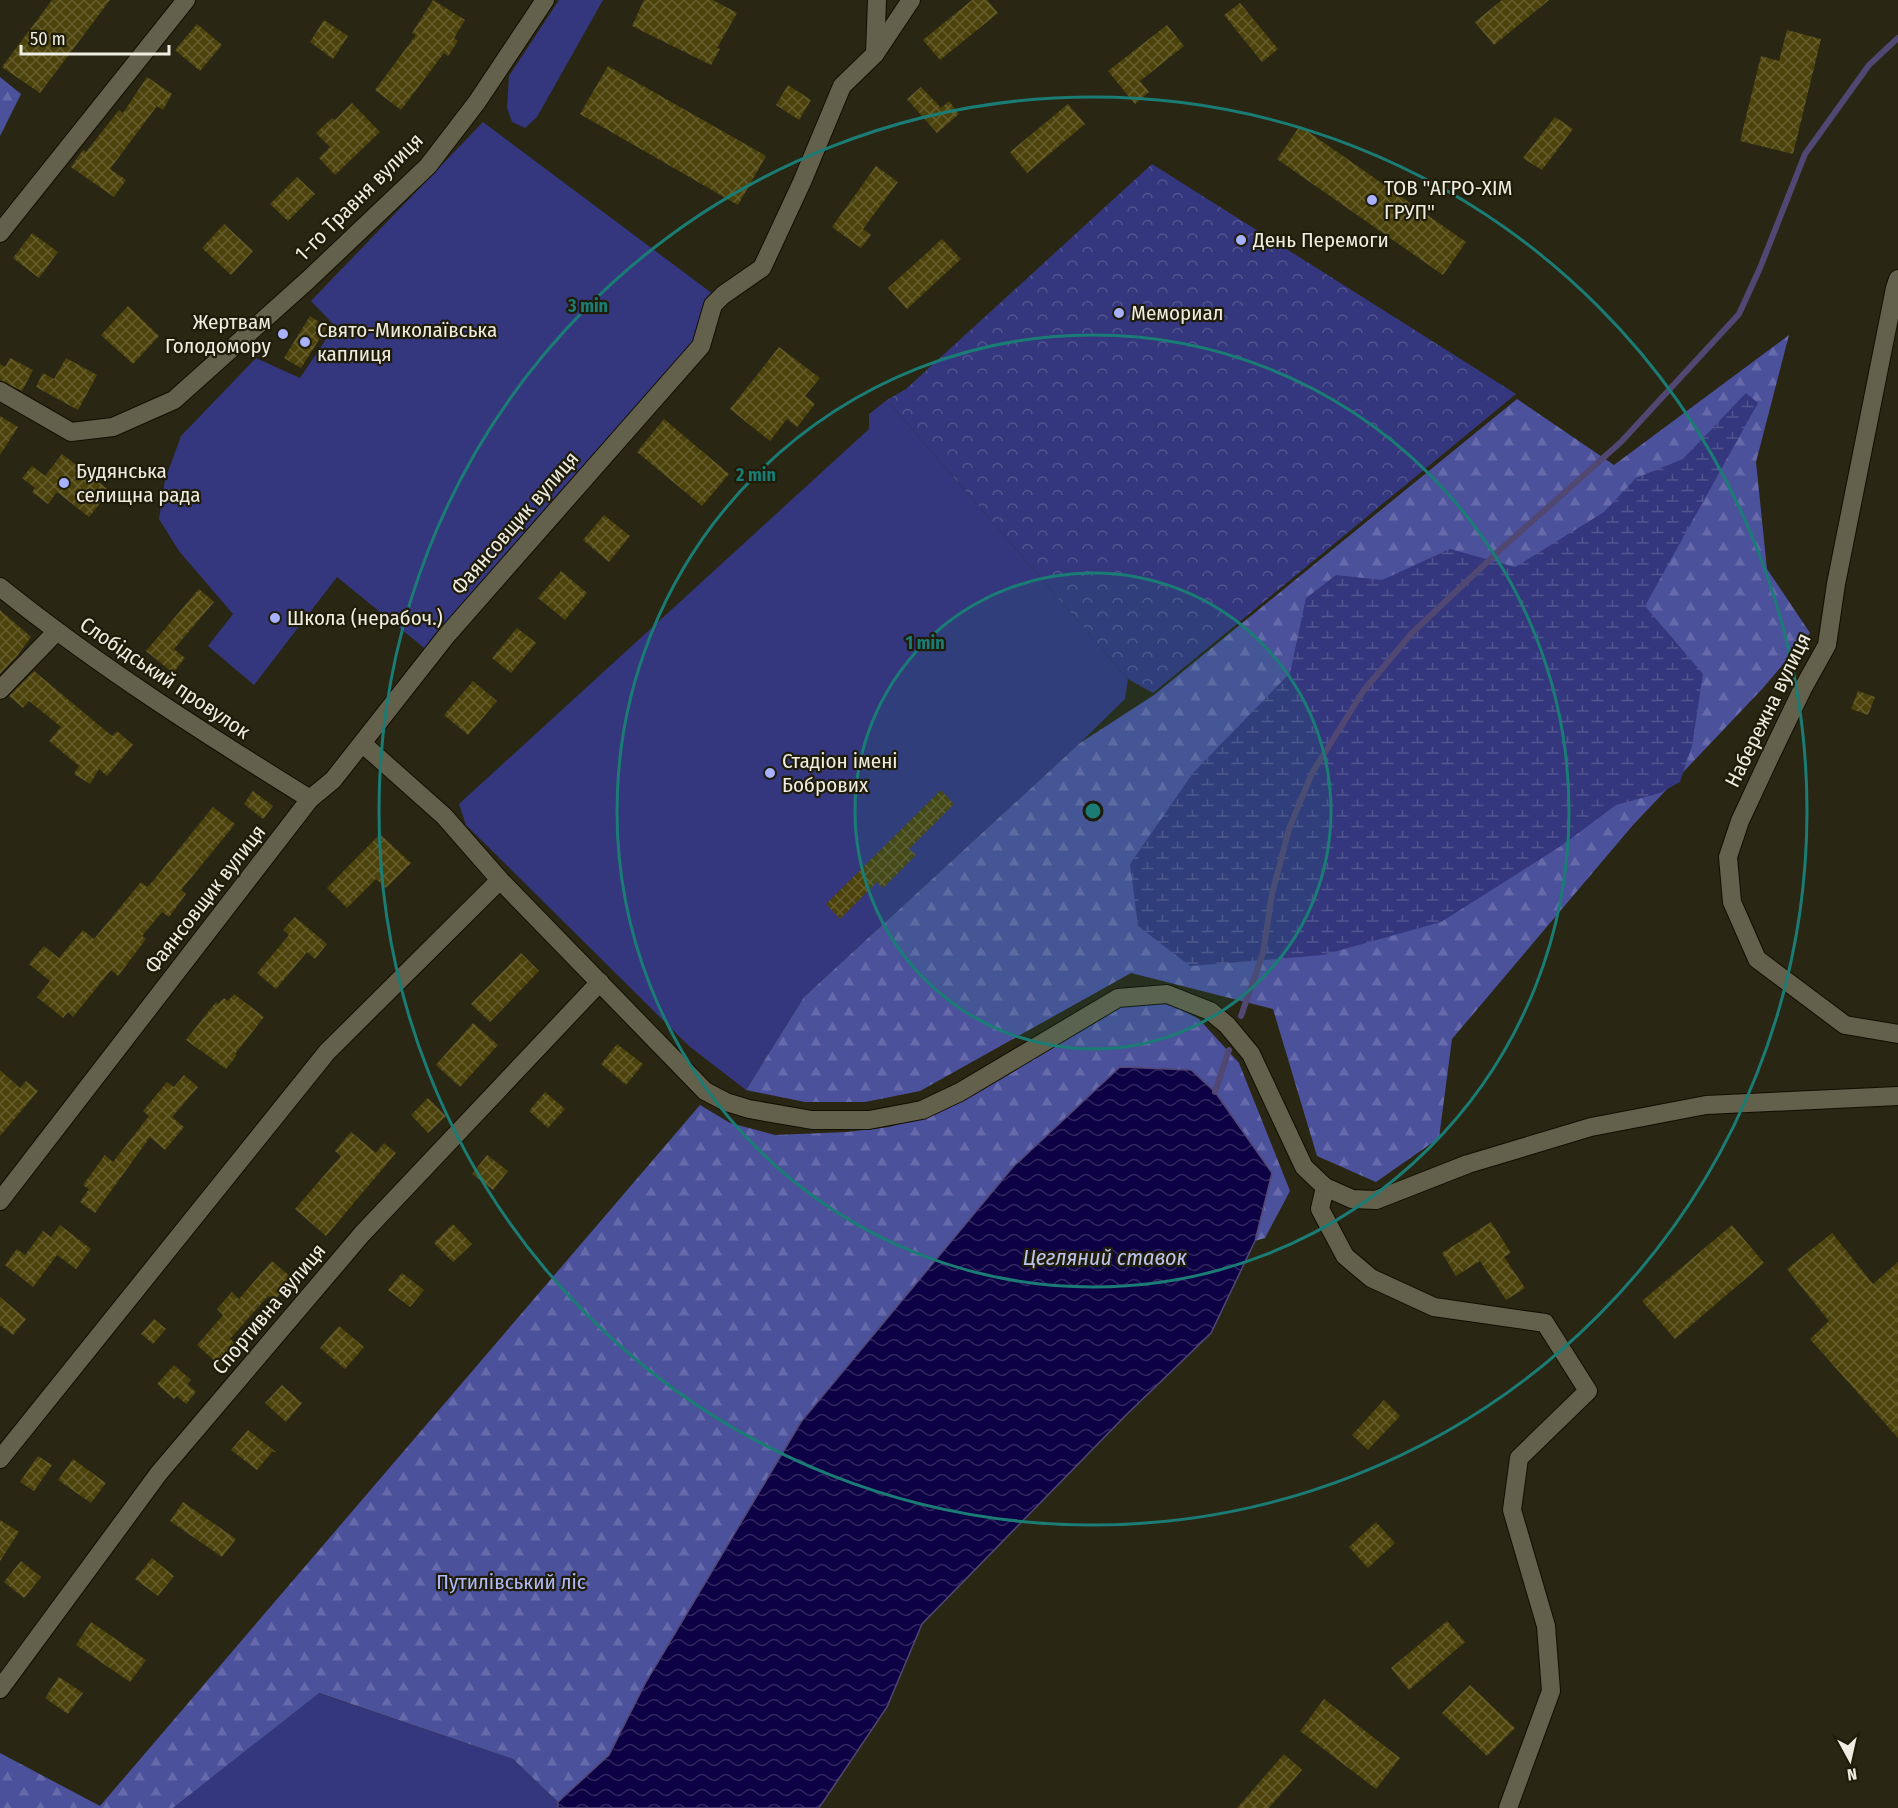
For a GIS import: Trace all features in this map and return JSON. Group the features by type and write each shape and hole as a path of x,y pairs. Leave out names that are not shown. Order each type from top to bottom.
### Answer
{"street":[{"path":"0,233 186,0"},
{"name":"1-го Травня вулиця","path":"0,391 70,432 113,427 174,400 308,280 428,166 477,102 545,0"},
{"path":"875,54 877,0"},
{"name":"Фаянсовщик вулиця","path":"0,1202 310,799 333,780 447,635 701,346 713,305 723,295 762,268 802,182 842,86 875,54 911,0"},
{"name":"Набережна вулиця","path":"1898,279 1836,584 1827,645 1802,690 1740,820 1728,857 1732,902 1757,959 1845,1025 1898,1034"},
{"name":"Слобідський провулок","path":"0,587 56,632 184,720 310,799"},
{"path":"0,690 56,632"},
{"path":"363,744 444,816 500,880 705,1091 749,1110 812,1120 869,1120 922,1110 960,1092 1118,998 1167,994 1210,1011 1242,1041 1258,1068 1304,1167 1325,1187 1352,1199 1376,1200 1468,1164 1590,1126 1706,1105 1898,1096"},
{"path":"0,1459 327,1053 500,880"},
{"name":"Спортивна вулиця","path":"0,1689 159,1473 242,1375 362,1234 600,982"},
{"path":"1325,1187 1320,1209 1345,1256 1371,1278 1434,1307 1545,1323 1588,1391 1520,1458 1512,1510 1546,1626 1551,1691 1508,1808"}],"green space":[{"path":"559,0 603,0 537,117 525,128 512,122 507,108 509,76"},
{"path":"0,77 21,94 0,136"},
{"path":"483,122 713,294 701,347 428,651 337,577 254,685 208,646 233,614 179,551 159,519 165,480 181,436 256,358 300,378 335,326 311,301"},
{"path":"1152,164 1516,394 1153,693 1128,679 887,400 906,389"},
{"path":"1789,335 1756,462 1767,569 1810,633 1763,688 1633,825 1452,1039 1439,1138 1376,1182 1317,1156 1273,1009 1131,973 920,1091 865,1102 805,1102 746,1090 804,997 1080,743 1154,695 1517,399 1614,465"},
{"path":"1746,393 1758,403 1645,606 1703,674 1692,746 1680,782 1660,793 1616,805 1561,846 1441,922 1323,955 1190,966 1138,926 1130,864 1193,773 1290,673 1306,598 1336,575 1382,580 1450,549 1515,567 1604,512 1636,478 1683,459"},
{"name":"Стадіон імені Бобрових","path":"887,400 1128,679 1125,699 804,997 746,1090 689,1046 466,825 459,804 869,429 869,414"},
{"name":"Путилівський ліс","path":"1158,998 1199,1019 1239,1063 1290,1191 1265,1238 1255,1241 1271,1173 801,1422 646,1682 609,1755 558,1802 513,1759 319,1693 173,1808 0,1808 0,1753 100,1806 700,1105 730,1123 775,1135 847,1132 889,1127 936,1113 1115,1002"},
{"path":"318,1693 513,1759 558,1802 558,1808 173,1808"}],"water":[{"name":"Цегляний ставок","path":"1120,1067 1191,1070 1215,1092 1272,1173 1255,1241 1211,1333 1125,1416 922,1624 887,1707 819,1808 558,1808 558,1802 609,1755 646,1682 801,1422 1013,1167"}],"building":[{"path":"52,0 110,0 40,93 2,67"},
{"path":"433,0 465,20 454,38 458,41 448,56 444,53 401,110 375,90 416,35 412,33"},
{"path":"644,0 713,0 737,13 717,48 720,49 711,65 632,26"},
{"path":"972,0 987,0 998,13 940,60 923,40"},
{"path":"1502,0 1549,0 1494,45 1475,22"},
{"path":"1240,3 1278,49 1262,62 1224,15"},
{"path":"324,20 348,36 333,59 310,42"},
{"path":"197,24 222,45 200,71 175,50"},
{"path":"1167,25 1184,46 1140,81 1149,92 1135,104 1108,71"},
{"path":"1787,30 1821,39 1793,154 1740,141 1761,56 1779,61"},
{"path":"608,66 766,156 738,205 580,114"},
{"path":"147,77 172,94 163,110 157,106 110,169 126,180 114,197 71,167 83,150 86,152 119,110 123,113"},
{"path":"788,85 811,100 799,120 776,105"},
{"path":"921,87 941,108 949,101 959,114 937,133 907,99"},
{"path":"352,103 380,132 335,175 319,158 330,147 316,133 332,118 335,120"},
{"path":"1068,104 1085,124 1027,173 1010,152"},
{"path":"1555,117 1573,129 1542,170 1523,158"},
{"name":"ТОВ \"АГРО-ХІМ ГРУП\"","path":"1300,126 1466,242 1443,275 1277,159"},
{"path":"876,166 898,182 863,229 871,235 861,248 832,227"},
{"path":"297,177 315,194 288,221 270,204"},
{"path":"224,224 253,251 231,275 202,248"},
{"path":"32,233 58,252 39,278 13,258"},
{"path":"942,239 961,259 907,309 888,288"},
{"path":"128,306 159,336 133,364 101,335"},
{"name":"Свято-Миколаївська каплиця","path":"310,316 327,327 301,368 284,358"},
{"path":"779,347 820,378 805,396 815,404 797,427 787,419 770,441 730,409"},
{"path":"10,358 33,370 22,391 0,380 0,364 5,367"},
{"path":"66,358 97,375 78,410 36,387 43,373 54,379"},
{"path":"0,416 18,427 0,455"},
{"path":"664,419 729,474 702,506 637,452"},
{"name":"Будянська селищна рада","path":"62,454 110,491 89,517 57,492 48,504 32,492 35,488 22,478 32,466 45,476"},
{"path":"604,515 630,536 609,562 583,540"},
{"path":"561,571 587,593 565,620 538,598"},
{"path":"199,589 214,602 174,649 185,658 173,673 146,651"},
{"path":"0,610 31,637 0,674"},
{"path":"517,628 536,643 511,673 492,658"},
{"path":"34,671 112,736 117,731 133,745 107,776 99,769 90,784 74,774 79,766 49,741 61,727 29,701 23,708 9,696"},
{"path":"473,681 497,701 468,735 444,715"},
{"path":"1858,691 1875,697 1868,715 1851,709"},
{"path":"941,790 954,804 909,849 916,855 883,888 877,882 840,919 826,904"},
{"path":"253,791 273,806 263,819 244,804"},
{"path":"213,807 235,824 181,890 186,894 169,917 162,912 142,936 146,939 118,976 111,970 73,1017 68,1012 63,1018 37,997 50,981 29,964 44,946 59,958 83,930 94,939 141,882 147,887 153,881"},
{"path":"380,834 411,863 386,888 376,879 347,908 327,888"},
{"path":"295,917 327,944 315,959 307,952 276,989 257,973 289,935 283,930"},
{"path":"521,953 539,971 490,1022 471,1004"},
{"path":"234,994 264,1017 226,1069 186,1040 216,1002 218,1004 224,998 228,1001"},
{"path":"473,1023 498,1045 460,1087 436,1065"},
{"path":"617,1044 643,1064 626,1085 601,1064"},
{"path":"0,1070 20,1088 26,1081 38,1091 0,1136"},
{"path":"184,1075 198,1087 172,1117 184,1127 165,1150 150,1137 95,1213 80,1202 89,1189 83,1185 105,1155 113,1162 149,1116 143,1111 167,1082 174,1087"},
{"path":"545,1092 565,1109 548,1128 529,1111"},
{"path":"428,1098 446,1116 428,1133 411,1115"},
{"path":"351,1132 376,1153 384,1143 396,1153 326,1236 295,1209 341,1156 335,1151"},
{"path":"487,1155 508,1171 493,1190 472,1174"},
{"path":"1491,1222 1511,1253 1504,1257 1525,1288 1506,1300 1480,1261 1456,1276 1442,1253"},
{"path":"453,1224 472,1244 453,1262 434,1243"},
{"path":"60,1225 91,1249 76,1269 57,1255 33,1287 5,1265 17,1249 25,1255 43,1231 51,1237"},
{"path":"1732,1225 1764,1263 1675,1339 1642,1301"},
{"path":"1832,1233 1873,1284 1898,1262 1898,1438 1810,1339 1829,1321 1787,1269"},
{"path":"272,1261 293,1279 274,1301 268,1296 230,1339 238,1345 219,1365 197,1345 223,1315 217,1309 232,1292 239,1299"},
{"path":"402,1273 424,1290 410,1307 388,1290"},
{"path":"0,1297 26,1319 13,1335 0,1325"},
{"path":"154,1319 166,1329 153,1344 141,1334"},
{"path":"339,1326 364,1347 345,1369 320,1348"},
{"path":"174,1365 191,1380 187,1384 196,1392 186,1404 177,1396 174,1399 157,1384"},
{"path":"282,1385 302,1403 286,1422 265,1403"},
{"path":"1384,1400 1400,1416 1368,1450 1352,1435"},
{"path":"248,1430 276,1452 272,1452 257,1470 231,1450"},
{"path":"38,1456 52,1465 34,1491 20,1482"},
{"path":"73,1459 106,1483 91,1503 58,1480"},
{"path":"183,1502 236,1539 222,1557 170,1521"},
{"path":"0,1520 19,1532 0,1561"},
{"path":"1376,1522 1395,1543 1368,1568 1349,1547"},
{"path":"152,1558 174,1576 158,1596 135,1579"},
{"path":"21,1561 41,1577 24,1598 4,1582"},
{"path":"1447,1621 1465,1642 1409,1690 1391,1668"},
{"path":"91,1622 146,1660 130,1682 76,1645"},
{"path":"59,1677 83,1693 68,1714 45,1698"},
{"path":"1470,1685 1515,1728 1487,1756 1442,1713"},
{"path":"1324,1699 1400,1758 1376,1789 1300,1731"},
{"path":"1284,1754 1302,1770 1269,1808 1237,1808"}],"waterway":[{"path":"1241,1016 1263,953 1272,894 1289,829 1312,773 1364,690 1412,633 1501,549 1621,442 1739,314 1760,268 1805,154 1869,65 1898,38"},
{"path":"1215,1092 1229,1050"}],"place":[{"name":"ТОВ \"АГРО-ХІМ ГРУП\"","path":"1372,200"},
{"name":"День Перемоги","path":"1241,240"},
{"name":"Мемориал","path":"1119,313"},
{"name":"Жертвам Голодомору","path":"283,334"},
{"name":"Свято-Миколаївська каплиця","path":"305,342"},
{"name":"Будянська селищна рада","path":"64,483"},
{"name":"Школа (нерабоч.)","path":"275,618"},
{"name":"Стадіон імені Бобрових","path":"770,773"}]}
